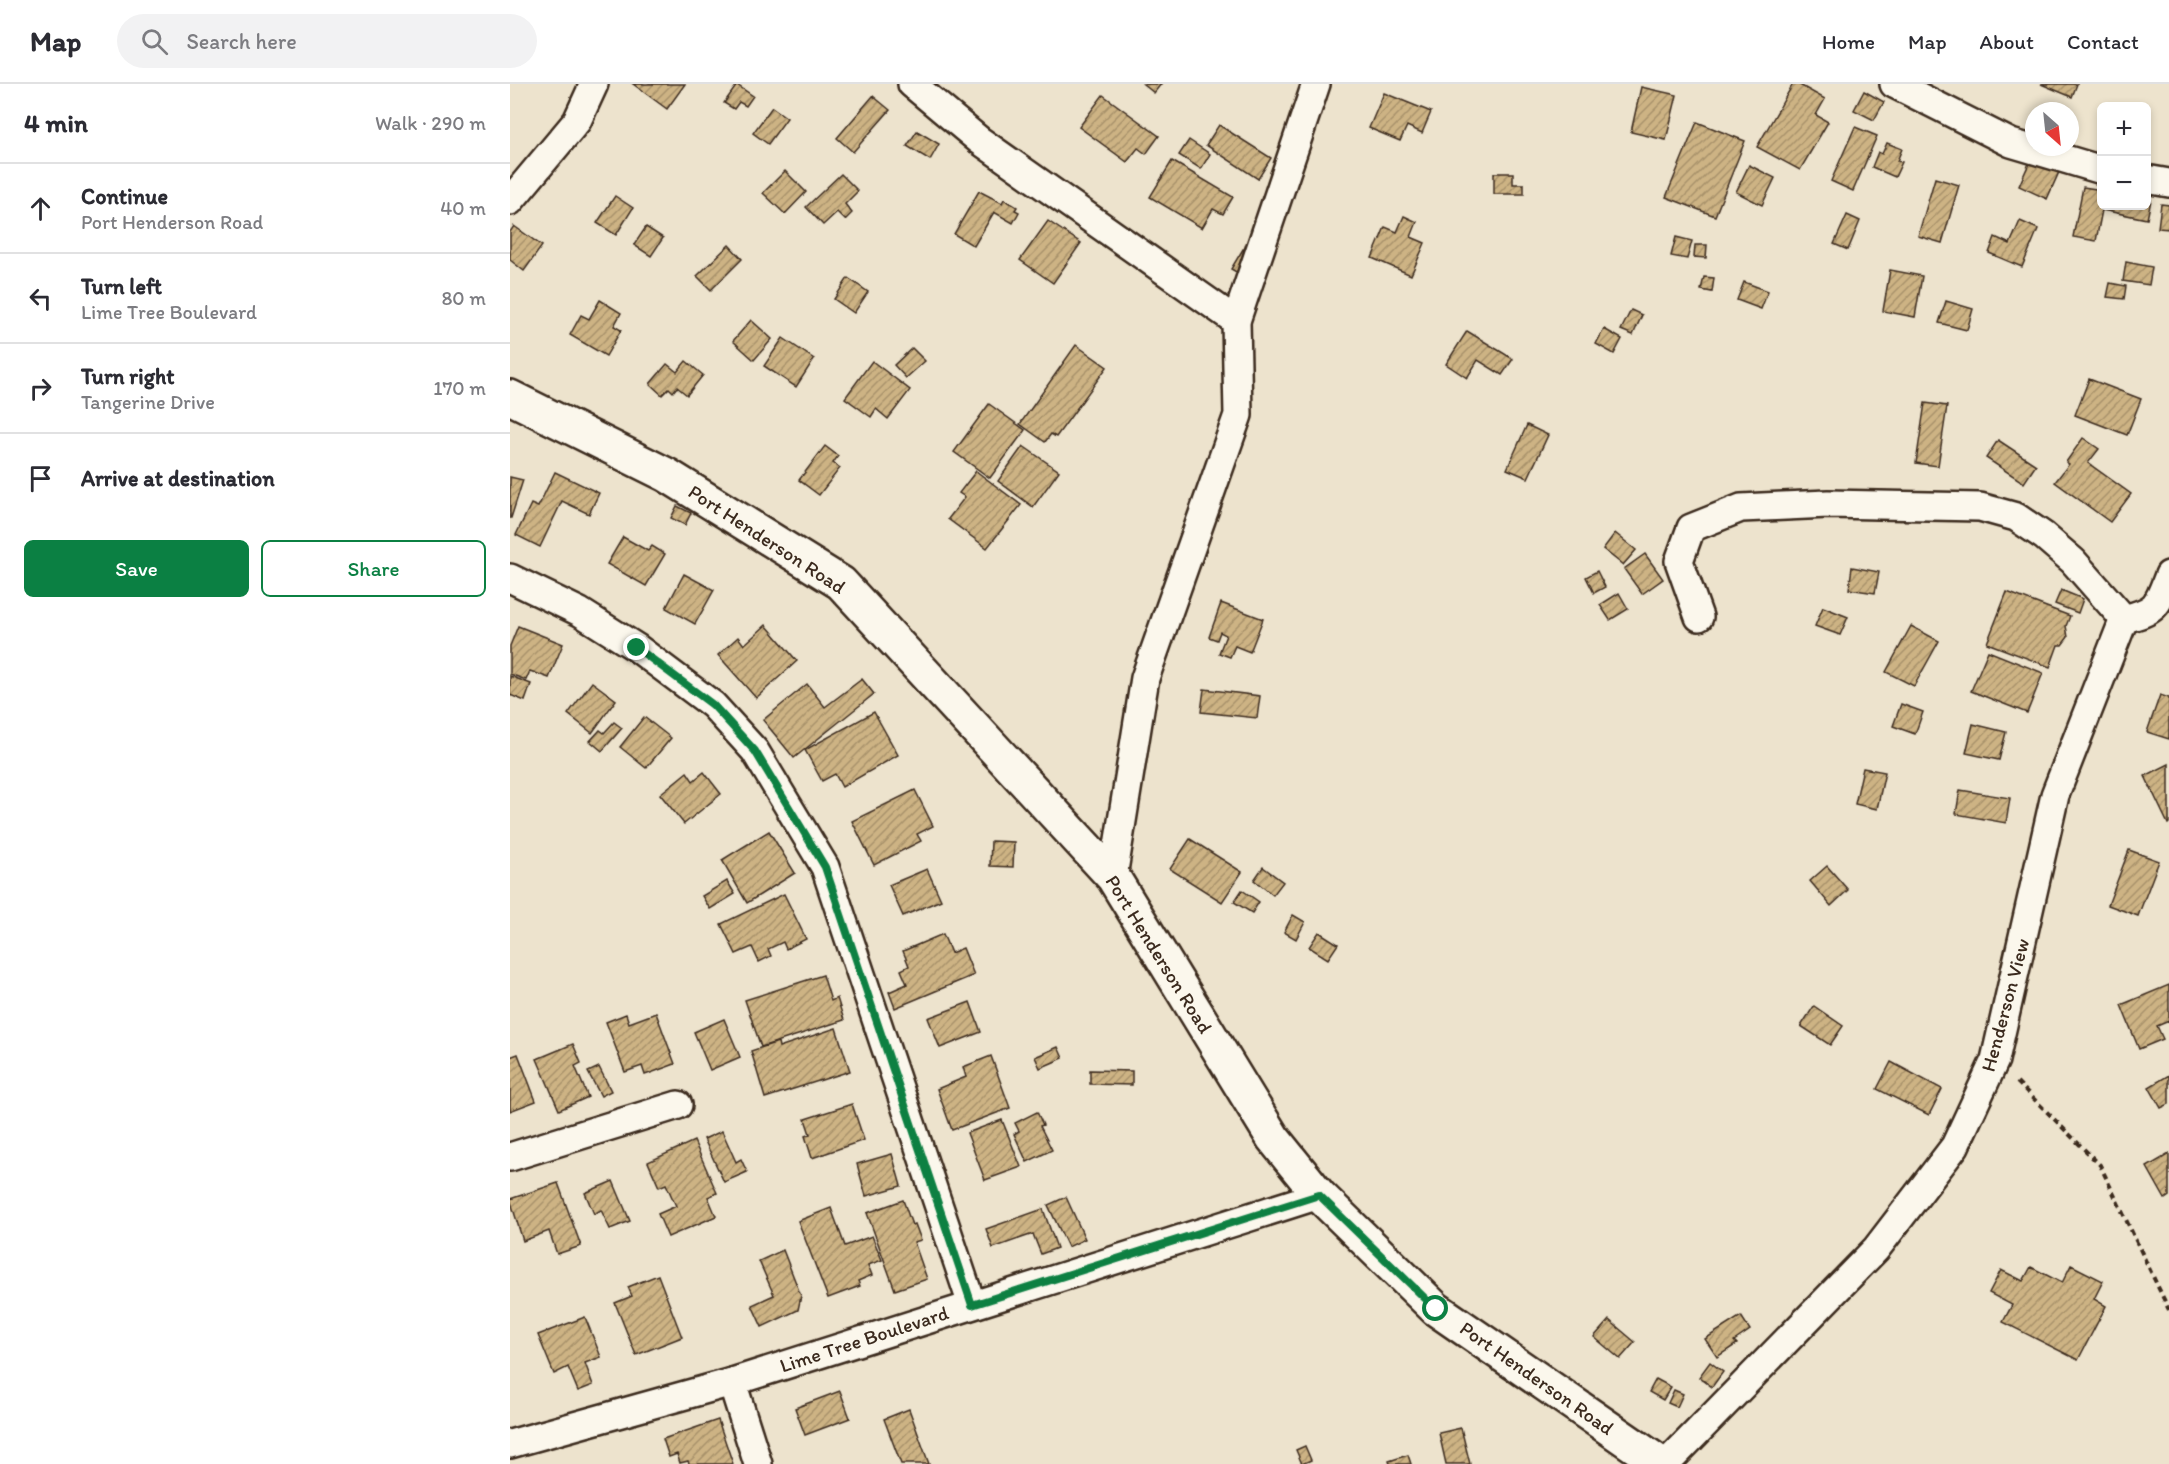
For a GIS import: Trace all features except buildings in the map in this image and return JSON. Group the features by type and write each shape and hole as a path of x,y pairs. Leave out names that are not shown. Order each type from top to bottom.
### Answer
{"street":[{"path":"510,201 577,121 594,84"},
{"path":"912,84 980,140 1236,321"},
{"path":"1113,877 1145,678 1238,415 1236,321 1316,84"},
{"path":"1894,84 2012,143 2097,168"},
{"path":"2151,180 2169,183"},
{"name":"Port Henderson Road","path":"510,397 668,475 841,583 1113,877 1273,1138 1319,1195 1436,1309 1661,1464"},
{"path":"1699,617 1679,561 1690,528 1741,508 1828,504 1980,507 2016,517 2044,536 2073,561 2124,619 2165,606 2169,575"},
{"path":"510,578 580,612 637,648 713,705 755,751 825,867 972,1305"},
{"name":"Henderson View","path":"1666,1464 1876,1249 1955,1146 1995,1060 2055,795 2124,619"},
{"path":"510,1157 678,1105"},
{"name":"Lime Tree Boulevard","path":"510,1444 732,1382 1319,1195"},
{"path":"732,1382 758,1464"}],"path":[{"path":"1995,1060 2100,1165 2169,1310"}],"route":[{"path":"637,648 713,705 755,751 825,867 972,1305 1319,1195 1436,1309"}]}
